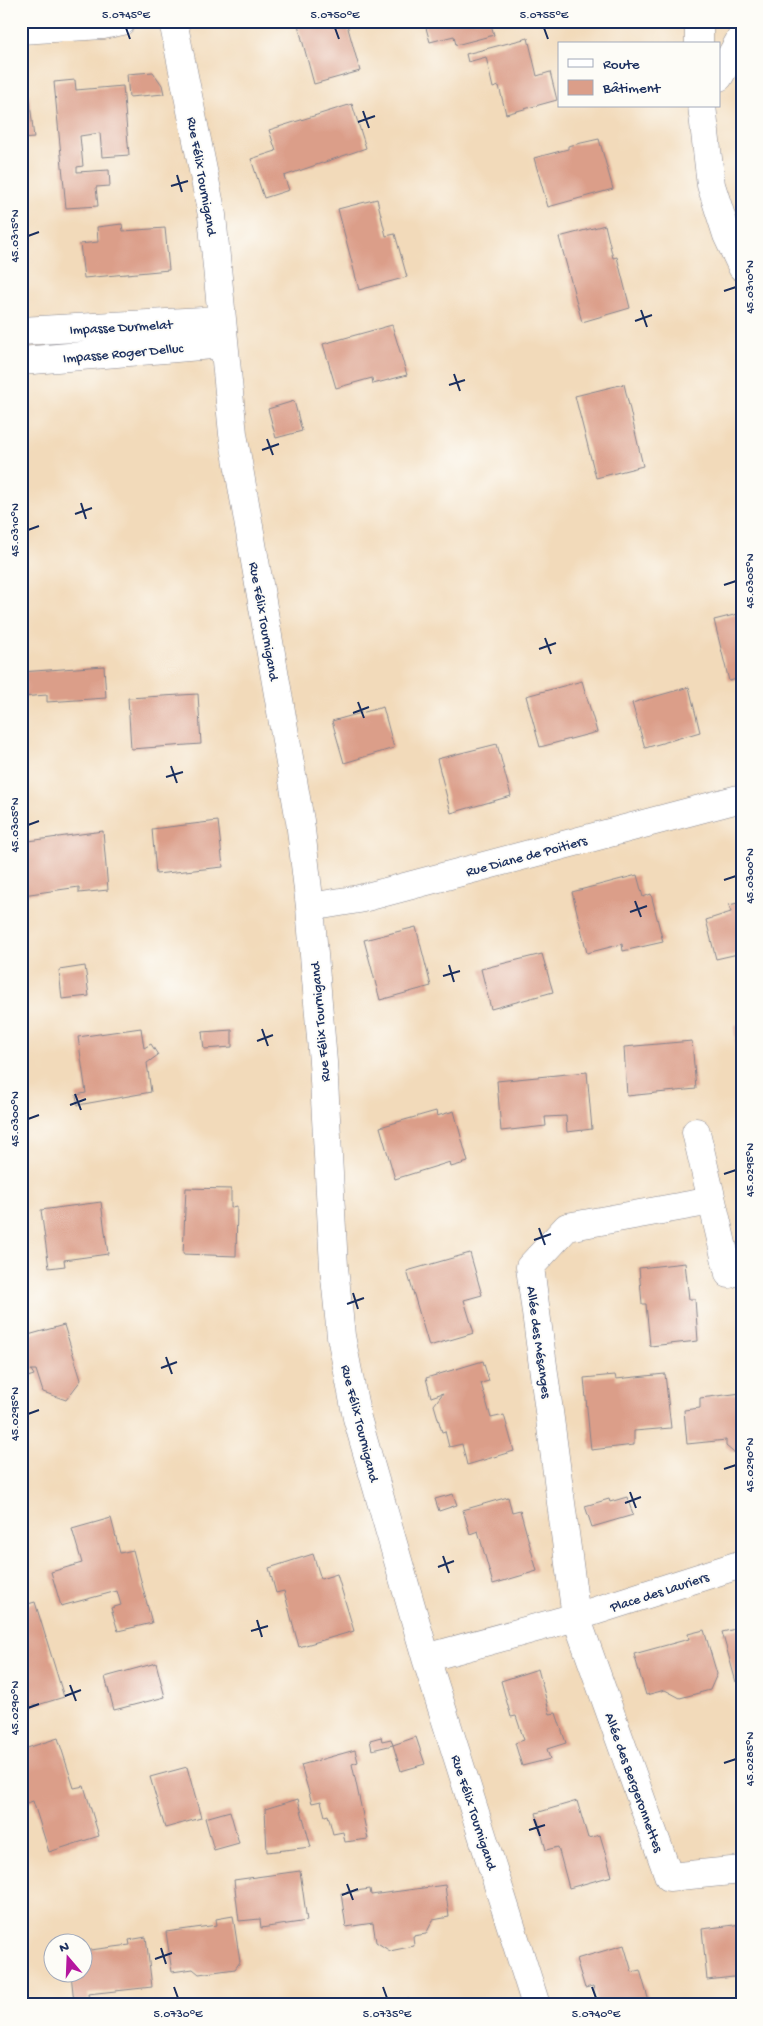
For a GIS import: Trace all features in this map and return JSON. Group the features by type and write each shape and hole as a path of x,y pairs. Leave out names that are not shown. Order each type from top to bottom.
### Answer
{"street":[{"path":"21,30 122,21"},
{"name":"Rue Félix Tournigand","path":"173,21 212,215 233,434 300,821 310,907 323,1062 334,1267 340,1336 358,1418 426,1658 536,2005"},
{"path":"699,42 700,21"},
{"path":"720,74 742,36"},
{"path":"706,113 711,185 727,236 742,267"},
{"name":"Impasse Durmelat","path":"21,331 222,332"},
{"name":"Impasse Roger Delluc","path":"21,361 222,332"},
{"name":"Rue Diane de Poitiers","path":"310,907 359,899 742,798"},
{"path":"696,1132 729,1274"},
{"name":"Allée des Mésanges","path":"576,1617 530,1268 567,1227 712,1201"},
{"name":"Place des Lauriers","path":"426,1658 576,1617 742,1564"},
{"name":"Allée des Bergeronnettes","path":"576,1617 669,1877 742,1870"}],"building":[{"path":"297,21 346,21 360,71 314,84"},
{"path":"424,21 490,21 494,35 456,45 454,36 430,42"},
{"path":"528,38 537,76 550,72 557,100 506,114 499,86 493,88 486,57 468,62 466,54"},
{"path":"153,72 162,85 164,94 129,97 127,74"},
{"path":"75,80 76,90 123,86 129,155 102,157 100,133 80,136 83,166 77,167 77,172 109,170 110,186 96,187 98,206 66,208 54,82"},
{"path":"29,94 34,138 21,139 21,95"},
{"path":"352,104 366,148 284,176 289,190 264,198 251,159 276,151 269,130"},
{"path":"599,139 613,189 548,207 534,158 568,149 568,146"},
{"path":"377,199 386,236 395,234 407,277 359,290 338,209"},
{"path":"122,224 123,231 165,228 169,270 84,278 80,244 98,242 97,227"},
{"path":"605,225 613,258 617,257 630,308 582,322 559,237"},
{"path":"392,325 407,375 373,384 372,378 336,388 323,344"},
{"path":"624,384 643,466 596,478 575,396"},
{"path":"294,401 302,431 276,438 268,409"},
{"path":"742,613 742,678 729,681 714,620"},
{"path":"104,666 106,698 47,702 47,695 21,697 21,672"},
{"path":"582,681 597,732 540,747 526,696"},
{"path":"689,687 700,732 645,748 632,703"},
{"path":"198,694 201,744 131,749 128,698"},
{"path":"383,707 394,748 344,763 332,721"},
{"path":"497,744 511,796 451,813 437,759"},
{"path":"218,821 223,867 156,874 152,829"},
{"path":"103,831 108,890 79,893 79,887 23,895 21,842"},
{"path":"637,875 643,897 651,894 663,942 623,951 622,944 587,953 572,892"},
{"path":"742,902 742,953 716,959 706,920 731,912 729,905"},
{"path":"416,927 431,986 380,1000 364,940"},
{"path":"542,954 553,992 491,1009 481,969"},
{"path":"85,966 89,996 62,999 59,970"},
{"path":"742,1024 742,1050 736,1050 734,1025"},
{"path":"141,1028 144,1048 151,1044 158,1055 147,1063 151,1092 78,1105 76,1095 86,1093 78,1037"},
{"path":"232,1030 232,1047 204,1049 202,1032"},
{"path":"692,1041 696,1089 627,1096 624,1047"},
{"path":"587,1072 592,1129 567,1132 566,1116 545,1117 546,1126 501,1131 497,1081"},
{"path":"436,1111 437,1116 454,1111 468,1162 451,1167 450,1162 395,1179 380,1127"},
{"path":"186,1188 231,1189 231,1207 237,1206 236,1256 183,1254"},
{"path":"101,1202 108,1254 64,1260 65,1266 49,1268 41,1210"},
{"path":"470,1253 482,1295 464,1300 474,1333 429,1346 407,1271"},
{"path":"685,1263 689,1299 695,1299 698,1341 650,1346 646,1304 642,1304 639,1268"},
{"path":"64,1325 81,1380 66,1400 43,1392 36,1370 31,1370 34,1375 21,1379 21,1337"},
{"path":"483,1361 489,1381 481,1383 491,1418 504,1415 514,1451 467,1465 462,1444 449,1447 445,1431 442,1432 434,1405 443,1393 431,1397 426,1378"},
{"path":"665,1374 671,1428 634,1431 634,1445 591,1450 584,1378 615,1375 616,1379"},
{"path":"742,1393 742,1451 733,1452 726,1446 726,1440 687,1444 684,1410 700,1408 700,1398"},
{"path":"453,1494 457,1505 439,1511 435,1499"},
{"path":"508,1497 512,1512 520,1510 537,1571 493,1584 478,1531 470,1534 463,1510"},
{"path":"627,1497 633,1515 592,1527 585,1506 609,1499 610,1502"},
{"path":"111,1518 120,1553 133,1550 152,1623 118,1631 111,1608 121,1605 117,1591 61,1606 51,1572 82,1563 72,1529"},
{"path":"313,1554 321,1579 337,1574 354,1631 299,1647 284,1591 276,1593 269,1568"},
{"path":"35,1602 64,1697 21,1710 21,1606"},
{"path":"740,1628 742,1633 742,1681 736,1682 722,1632"},
{"path":"704,1630 717,1674 710,1690 680,1698 665,1690 646,1695 634,1654 689,1639 688,1634"},
{"path":"156,1663 165,1697 114,1710 105,1677"},
{"path":"538,1669 550,1714 556,1713 566,1743 547,1749 550,1759 522,1766 515,1743 524,1740 516,1716 511,1717 501,1681"},
{"path":"381,1737 382,1741 391,1739 393,1745 372,1750 370,1740"},
{"path":"416,1737 425,1764 401,1771 393,1745"},
{"path":"58,1738 74,1788 84,1786 99,1836 49,1852 33,1801 24,1804 21,1796 21,1750"},
{"path":"355,1750 358,1762 352,1764 368,1839 345,1842 343,1832 333,1834 328,1815 325,1816 321,1801 312,1803 301,1765"},
{"path":"187,1767 201,1818 165,1828 150,1777"},
{"path":"298,1799 311,1847 267,1852 265,1809"},
{"path":"577,1801 588,1838 600,1835 612,1876 569,1888 558,1847 546,1850 536,1813"},
{"path":"230,1811 239,1843 214,1850 205,1818"},
{"path":"300,1871 307,1921 261,1928 260,1919 239,1921 234,1880"},
{"path":"445,1885 449,1917 433,1920 426,1934 413,1936 414,1946 390,1951 376,1942 373,1923 346,1927 341,1893 370,1889 371,1895"},
{"path":"233,1916 240,1962 235,1969 199,1974 193,1969 172,1972 166,1932 217,1925 216,1919"},
{"path":"742,1924 742,1976 707,1980 702,1929"},
{"path":"146,1937 152,1987 88,1994 89,2000 74,2002 72,1984 92,1984 92,1950 130,1945 129,1940"},
{"path":"624,1945 632,1972 640,1970 650,2005 598,2005 593,1986 585,1988 576,1959"},
{"path":"409,1999 410,2005 379,2004"}]}
